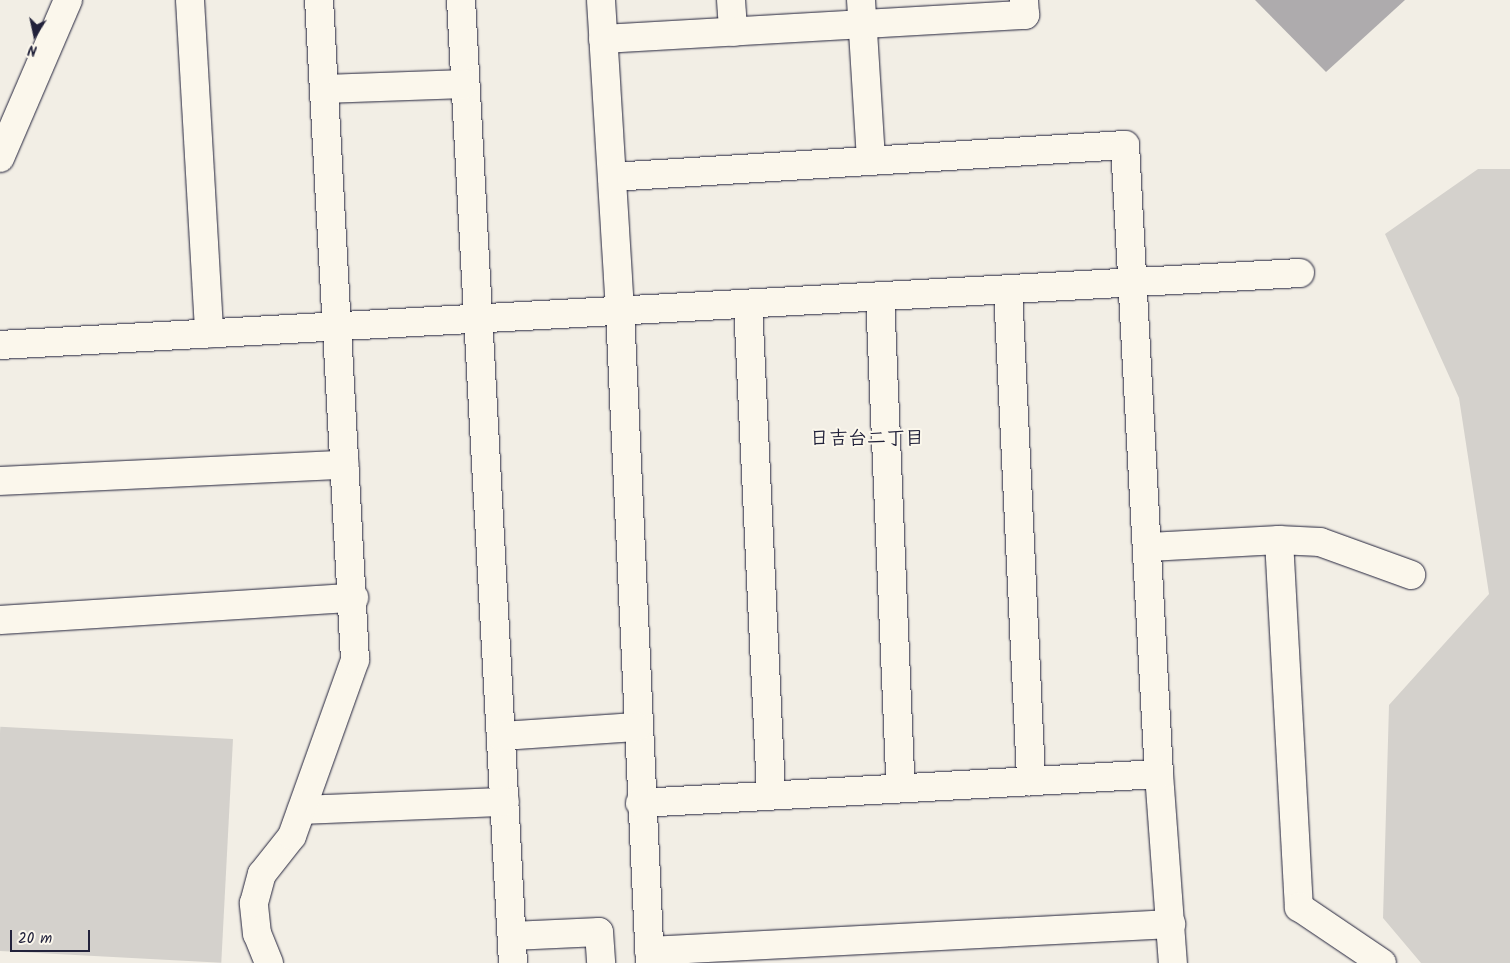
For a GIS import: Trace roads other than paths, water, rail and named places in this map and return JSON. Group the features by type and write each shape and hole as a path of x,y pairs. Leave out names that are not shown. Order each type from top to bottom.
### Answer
{"street":[{"path":"0,158 68,0"},
{"path":"190,0 209,333"},
{"path":"268,963 258,934 254,903 262,874 292,836 355,660 354,598 319,0"},
{"path":"461,0 513,963"},
{"path":"601,0 620,311 640,803 649,957 1171,924"},
{"path":"731,0 733,32"},
{"path":"603,39 733,32 862,12 1025,15 1024,0"},
{"path":"862,12 871,158"},
{"path":"324,89 465,84"},
{"path":"612,176 871,158 1125,145 1149,547 1158,774 1173,963"},
{"path":"0,345 1300,273"},
{"path":"1008,289 1031,781"},
{"path":"880,296 901,788"},
{"path":"748,304 771,796"},
{"path":"0,482 345,465"},
{"path":"1149,547 1279,540 1320,542 1411,575"},
{"path":"1279,540 1299,907 1382,963"},
{"path":"0,620 354,598"},
{"path":"501,736 637,727"},
{"path":"640,803 1158,774"},
{"path":"302,810 505,802"},
{"path":"512,936 599,932 600,963"}],"district":[{"name":"日吉台二丁目","path":"867,440"}]}
